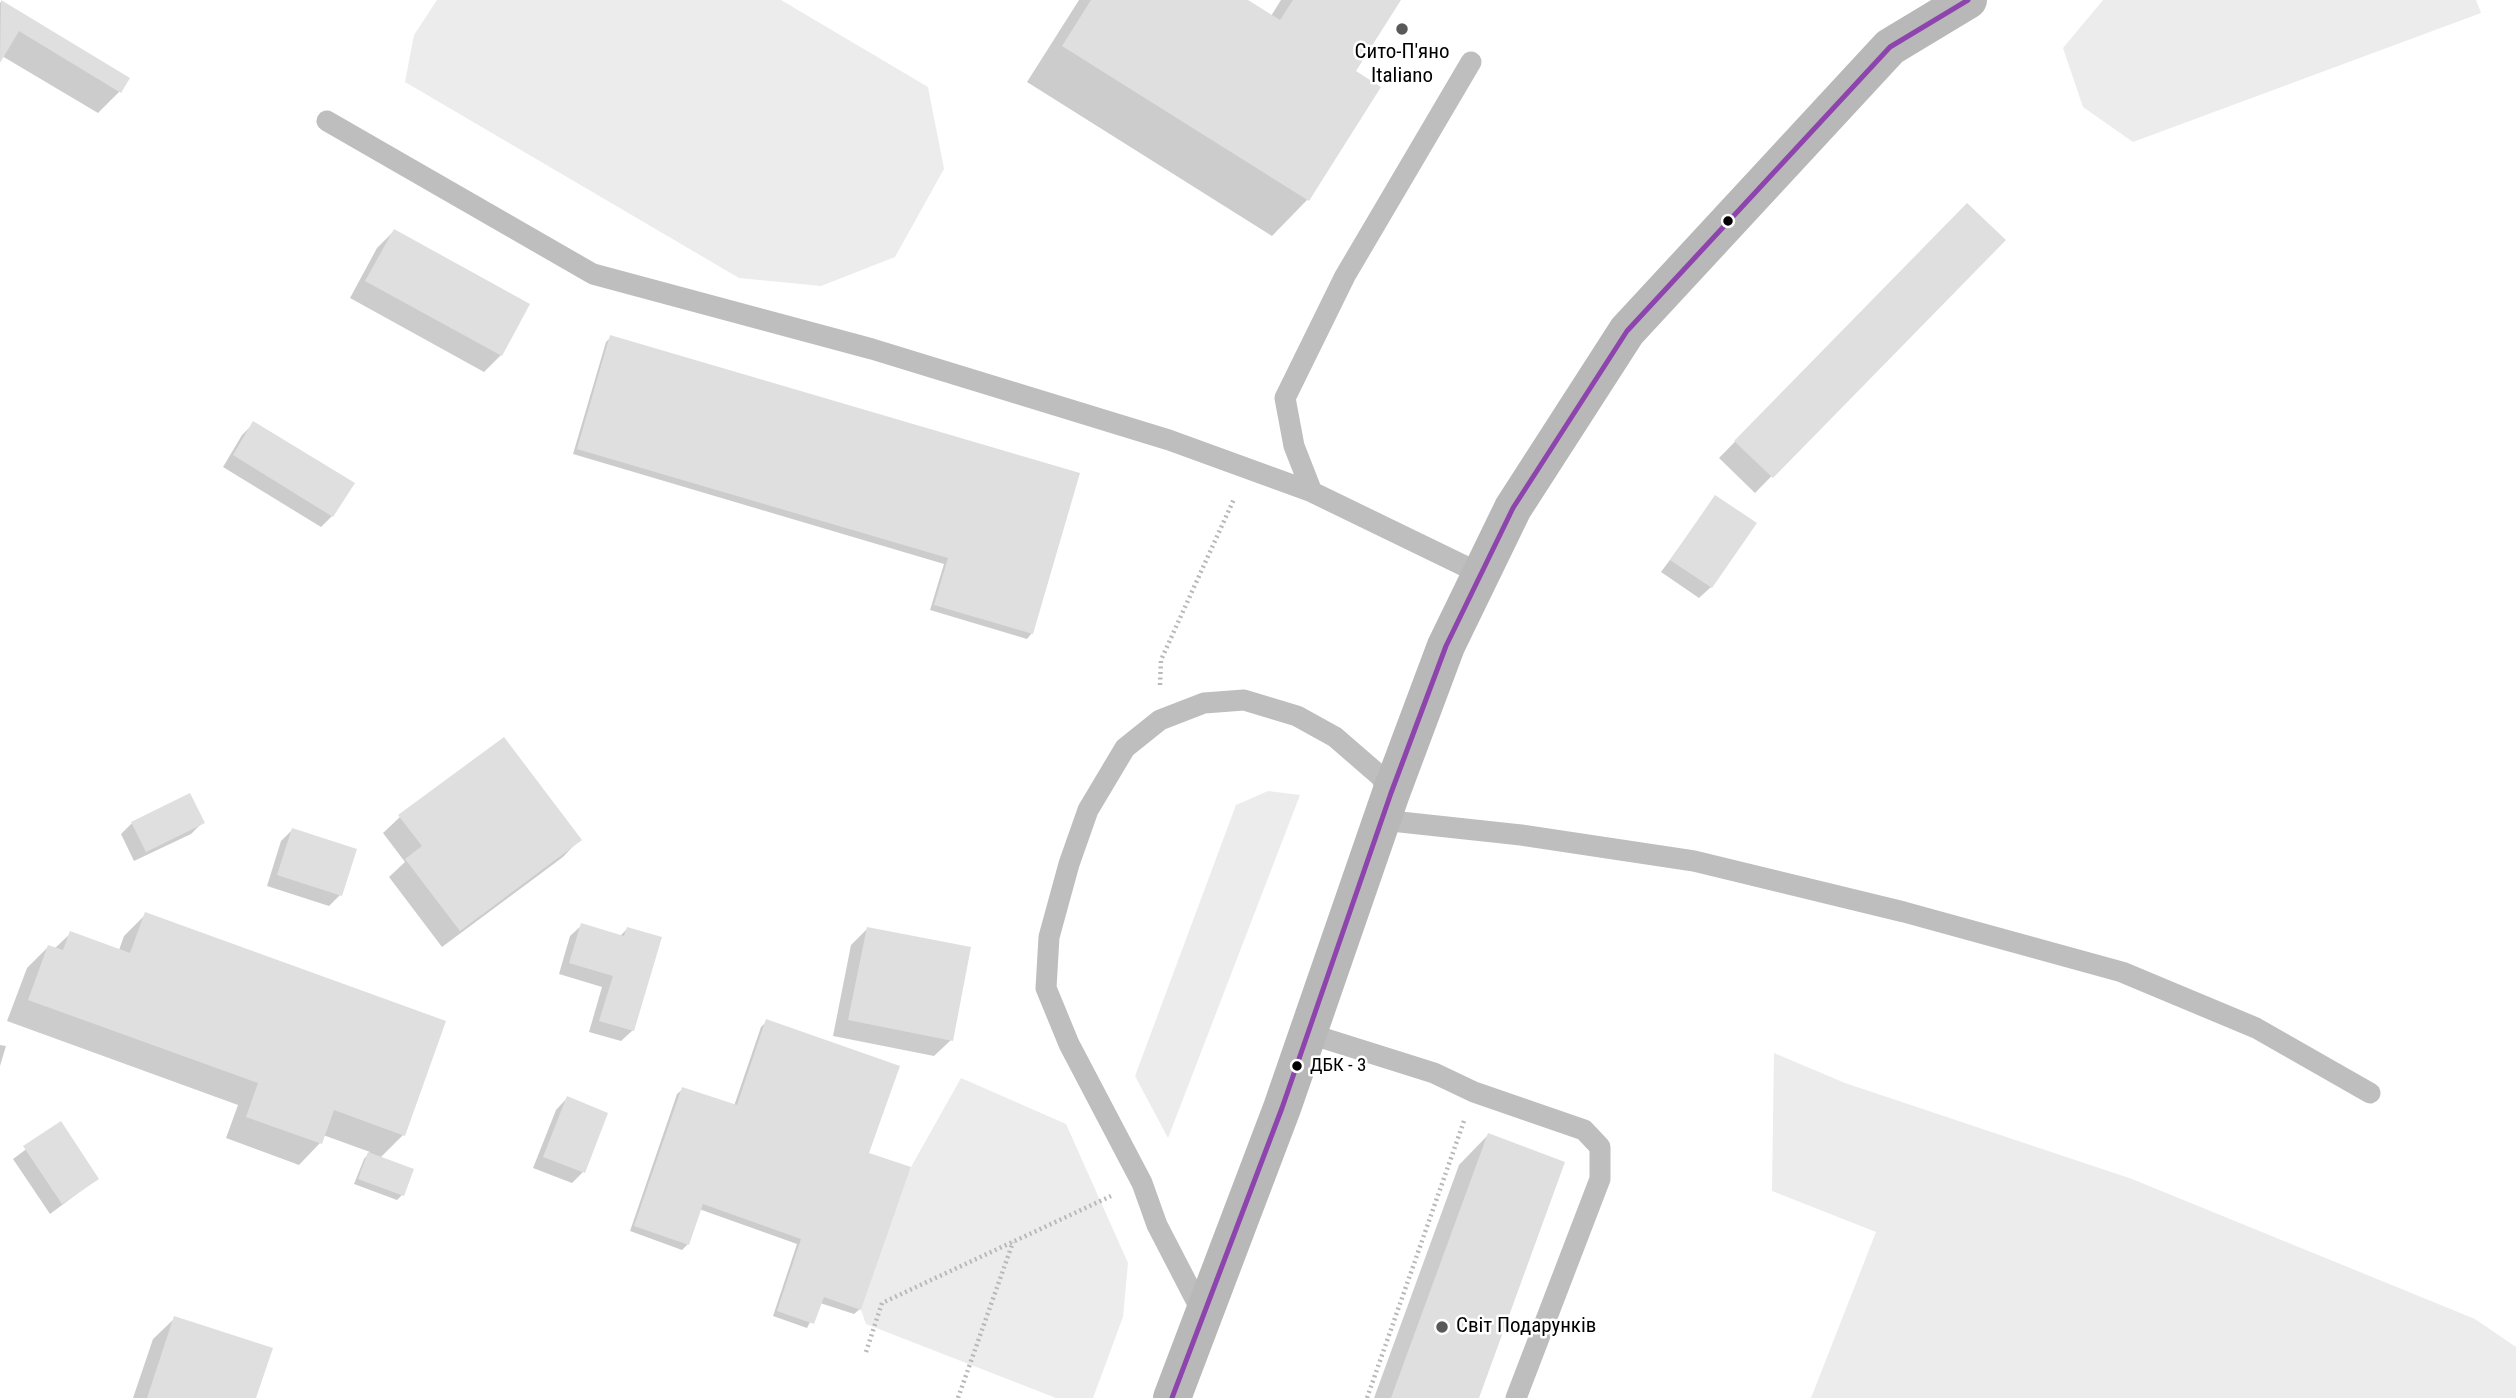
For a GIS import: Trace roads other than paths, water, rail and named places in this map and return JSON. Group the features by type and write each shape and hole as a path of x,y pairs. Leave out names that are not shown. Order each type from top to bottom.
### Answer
{"main road":[{"path":"1172,1398 1202,1312 1282,1108 1386,806 1446,646 1513,508 1628,331 1890,47 1968,0"}],"lane":[{"path":"1312,492 1294,446 1285,398 1345,276 1471,62"},
{"path":"327,121 593,274 885,353 1169,440 1312,492 1481,574"},
{"path":"1202,1312 1157,1225 1142,1183 1069,1044 1046,988 1049,937 1069,864 1088,810 1125,748 1160,720 1204,703 1244,700 1283,712 1335,737 1380,776 1386,806 1521,835 1695,861 1904,912 2109,969 2256,1028 2370,1093"},
{"path":"1307,1033 1434,1073 1474,1092 1584,1130 1600,1147 1600,1179 1516,1398"}],"place":[{"name":"Сито-П'яно Italiano","path":"1402,29"},
{"name":"ДБК - 3","path":"1297,1066"},
{"name":"Світ Подарунків","path":"1442,1327"}]}
